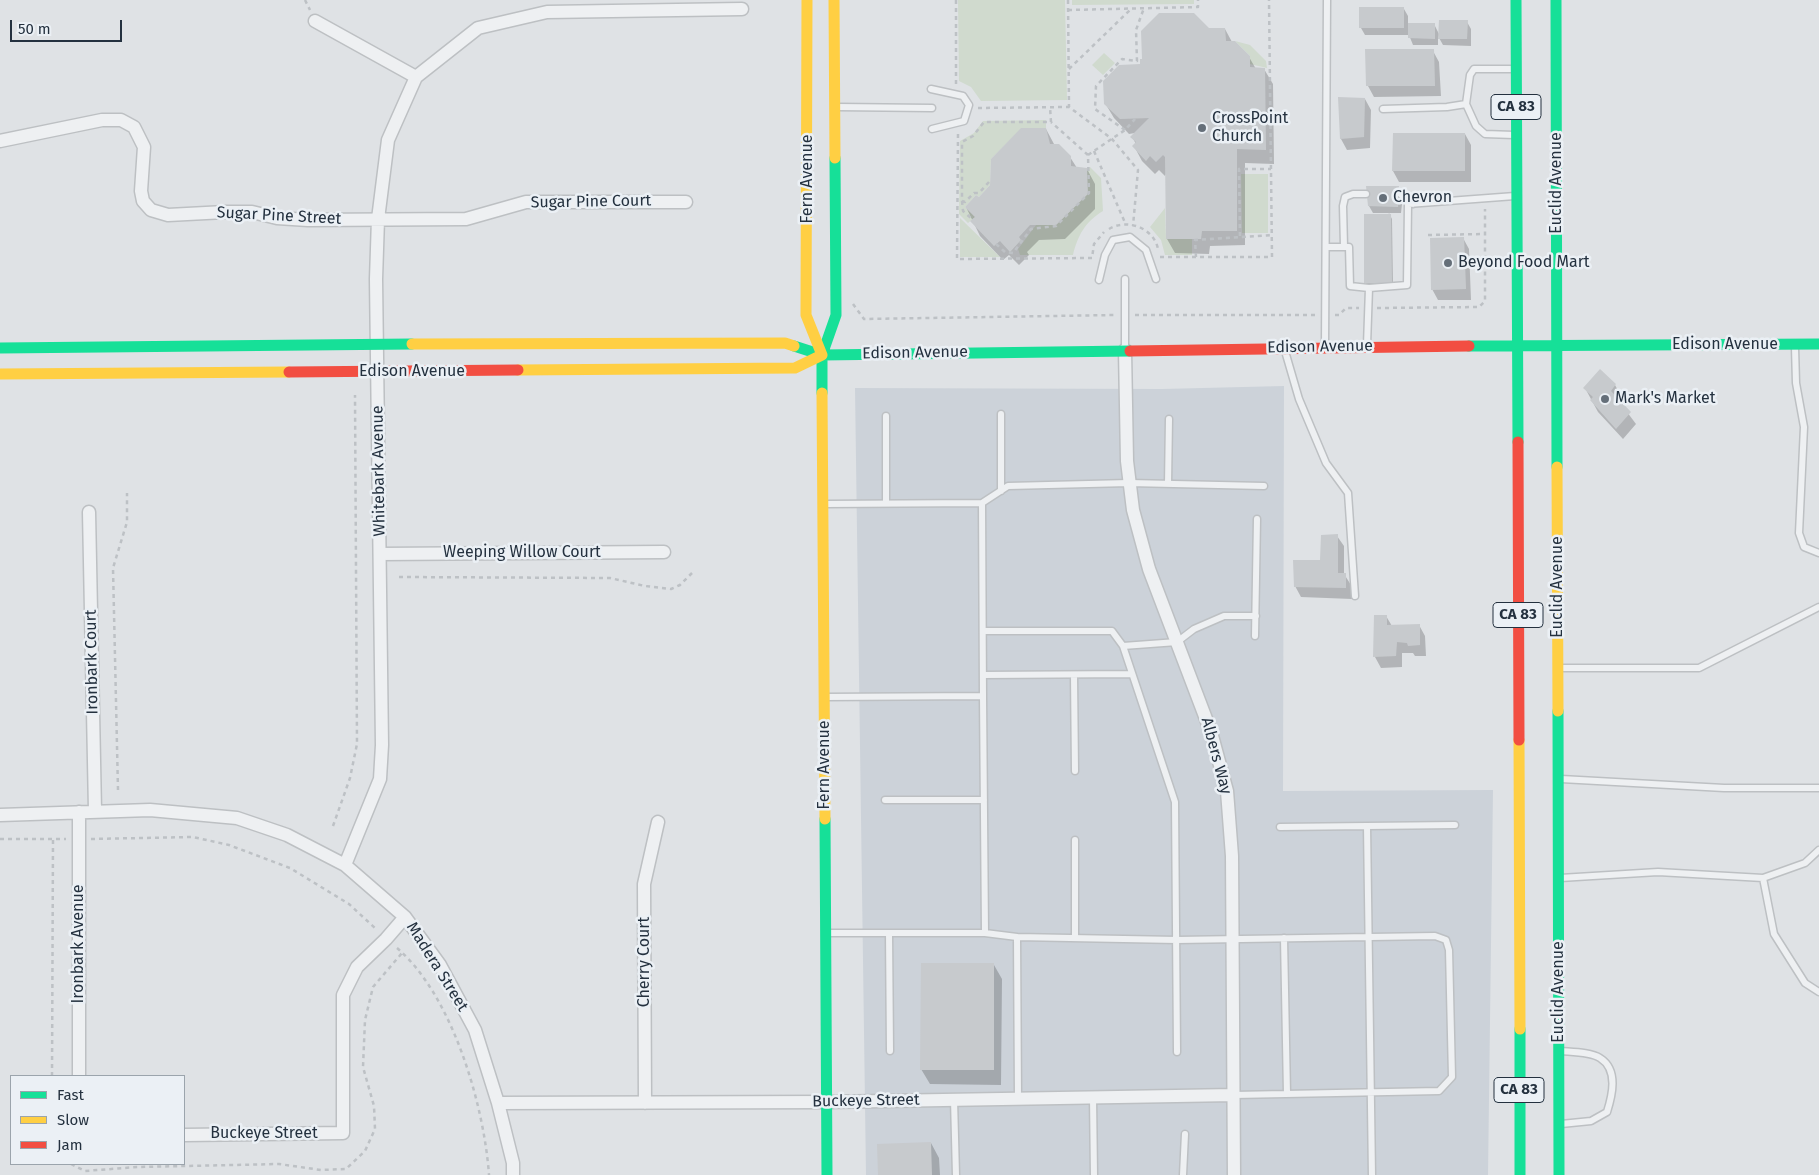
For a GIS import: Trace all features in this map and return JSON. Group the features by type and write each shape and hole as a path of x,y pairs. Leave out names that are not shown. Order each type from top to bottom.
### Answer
{"main road":[{"name":"Fern Avenue","path":"807,0 806,315 822,355"},
{"name":"Fern Avenue","path":"827,1175 822,355 836,315 834,0"},
{"name":"CA 83","path":"1516,0 1520,1175"},
{"name":"Euclid Avenue","path":"1556,0 1560,1175"},
{"name":"Edison Avenue","path":"0,348 377,344 785,343 822,355 1325,347 1819,344"},
{"name":"Edison Avenue","path":"0,374 795,368 822,355"}],"street":[{"path":"315,20 416,77 478,28 547,12 742,9"},
{"name":"Whitebark Avenue","path":"344,865 380,779 382,745 377,344 378,220 388,140 416,77"},
{"name":"Sugar Pine Street","path":"0,141 102,120 121,120 134,128 144,147 141,191 143,201 151,210 168,216 252,212 277,218 308,220 378,220"},
{"name":"Sugar Pine Court","path":"378,220 466,220 526,202 686,202"},
{"name":"Albers Way","path":"1125,350 1129,483 1132,510 1140,541 1211,732 1227,791 1232,856 1234,1175"},
{"name":"Ironbark Court","path":"89,512 95,811"},
{"name":"Weeping Willow Court","path":"380,554 664,552"},
{"name":"Madera Street","path":"0,815 150,810 237,818 287,835 344,865 405,917 440,965 475,1030 498,1103 513,1163 514,1175"},
{"name":"Ironbark Avenue","path":"79,812 80,1075"},
{"name":"Cherry Court","path":"645,1103 644,884 658,822"},
{"path":"386,939 405,917"},
{"name":"Buckeye Street","path":"185,1135 343,1134 343,995 356,967 386,939"},
{"name":"Buckeye Street","path":"498,1103 827,1102 1234,1095"}],"lane":[{"path":"1325,347 1327,0"},
{"path":"1516,69 1474,68 1470,75 1466,104 1476,126 1485,134 1516,135"},
{"path":"931,89 963,96 969,105 964,121 932,130"},
{"path":"1383,109 1447,107 1466,104"},
{"path":"835,107 932,108"},
{"path":"1399,193 1413,204"},
{"path":"1344,247 1342,222 1345,197 1353,194 1366,194"},
{"path":"1326,247 1349,247 1350,286 1369,288 1407,285 1408,204 1516,196"},
{"path":"1099,280 1105,255 1113,240 1130,237 1146,250 1156,279"},
{"path":"1125,279 1125,350"},
{"path":"1366,347 1369,288"},
{"path":"1795,344 1796,383 1804,427 1799,533 1804,547 1819,553"},
{"path":"1284,348 1299,399 1326,463 1348,493 1354,596"},
{"path":"1001,414 1001,491"},
{"path":"886,416 886,503"},
{"path":"1168,419 1168,484"},
{"path":"823,504 982,503 1008,486 1129,483 1264,486"},
{"path":"982,503 985,933"},
{"path":"1255,636 1257,519"},
{"path":"1558,668 1699,668 1819,607"},
{"path":"1123,646 1177,642 1194,629 1224,616 1256,616"},
{"path":"983,631 1112,631 1123,646 1175,802 1178,1052"},
{"path":"983,675 1132,674"},
{"path":"1074,675 1074,771"},
{"path":"824,697 983,696"},
{"path":"1559,778 1724,788 1819,788"},
{"path":"885,800 984,800"},
{"path":"1280,827 1455,825"},
{"path":"1367,826 1372,1175"},
{"path":"1074,938 1075,840"},
{"path":"1559,878 1658,872 1763,878 1805,863 1819,850"},
{"path":"1763,878 1774,934 1805,982 1819,992"},
{"path":"826,933 985,933 1017,937 1177,940 1435,936 1446,940 1449,950 1452,1076 1440,1091 1234,1095"},
{"path":"889,933 890,1051"},
{"path":"1017,937 1018,1098"},
{"path":"1284,938 1287,1094"},
{"path":"1559,1050 1600,1057 1609,1068 1614,1090 1607,1112 1591,1121 1559,1124"},
{"path":"1092,1097 1094,1175"},
{"path":"954,1099 956,1175"},
{"path":"1183,1175 1185,1134"}],"path":[{"path":"956,0 956,85 960,86"},
{"path":"1068,0 1069,107"},
{"path":"1068,10 1198,7 1198,0"},
{"path":"962,133 956,134 957,259 1092,258 1094,244 1098,238 1114,226 1126,225 1148,232 1154,238 1160,257 1272,256 1270,0"},
{"path":"1069,69 1132,8"},
{"path":"1126,130 1096,109 1096,86 1122,59 1137,61 1136,30 1144,8"},
{"path":"977,101 977,109 1069,107 1112,139 1138,170 1133,226"},
{"path":"1050,107 1050,122"},
{"path":"1088,155 1126,130 1135,118"},
{"path":"972,220 963,211 962,142 973,136 984,122 1050,122 1088,155 1089,193 1056,226 1032,229 1014,252 1005,252 996,244"},
{"path":"1094,151 1126,225"},
{"path":"1240,236 1239,169 1271,169"},
{"path":"962,201 965,202 974,193 979,193 989,182"},
{"path":"1428,235 1485,234"},
{"path":"1196,257 1195,240 1272,235"},
{"path":"333,826 350,778 357,744 356,394"},
{"path":"118,790 113,568 128,522 128,493"},
{"path":"398,576 610,578 645,586 671,589 680,586 692,573"},
{"path":"0,840 193,837 229,844 290,868 349,904 414,964 436,1000 460,1050 476,1094 487,1145 489,1175"},
{"path":"52,1075 53,839"},
{"path":"73,1165 85,1171 137,1167 279,1164 321,1170 346,1169 365,1151 375,1128 374,1106 363,1067 365,1020 373,987 402,953"}],"shaded area":[{"path":"958,0 1065,0 1067,100 981,101 971,87 959,81"},
{"path":"1072,0 1194,0 1194,4 1072,5"},
{"path":"1235,41 1250,45 1266,61 1267,68 1250,64 1250,56"},
{"path":"1104,53 1115,63 1103,75 1092,65"},
{"path":"1046,120 1046,128 1021,129 991,159 990,185 979,197 976,195 965,207 975,217 968,223 959,214 960,141 974,133 983,121"},
{"path":"1090,167 1101,178 1103,211 1087,224 1077,241 1073,255 1020,255 1018,249 1036,225 1056,225 1087,194 1087,168"},
{"path":"1241,174 1268,174 1268,233 1242,233"},
{"path":"1165,208 1166,239 1192,239 1192,255 1165,255 1161,240 1150,227"},
{"path":"960,218 1000,257 960,257"},
{"path":"1284,386 1283,791 1493,790 1488,1175 866,1175 855,388 1162,389"}],"building":[{"path":"1359,7 1404,7 1404,28 1359,28"},
{"name":"CrossPoint Church","path":"1159,13 1194,13 1209,28 1225,28 1226,41 1235,41 1250,56 1250,67 1265,68 1266,150 1237,149 1237,231 1202,231 1201,239 1166,239 1165,157 1163,155 1156,162 1150,156 1146,161 1132,146 1136,142 1130,137 1149,118 1120,119 1104,104 1103,81 1119,65 1140,64 1140,59 1142,59 1141,31"},
{"path":"1439,20 1468,20 1467,39 1438,39"},
{"path":"1408,23 1435,23 1435,39 1408,38"},
{"path":"1365,49 1434,49 1435,86 1366,86"},
{"path":"1338,97 1365,98 1364,137 1340,139"},
{"path":"1021,128 1046,128 1050,144 1059,144 1071,156 1071,166 1087,168 1088,194 1056,225 1030,225 1019,237 1021,240 1010,252 1000,241 994,246 970,221 975,217 965,207 976,195 979,197 990,185 991,159"},
{"path":"1393,133 1465,133 1465,171 1392,171"},
{"name":"Chevron","path":"1366,186 1399,186 1398,207 1368,206"},
{"path":"1364,214 1391,214 1392,283 1364,283"},
{"name":"Beyond Food Mart","path":"1464,237 1466,289 1431,290 1430,238"},
{"name":"Mark's Market","path":"1600,369 1616,384 1611,391 1631,412 1616,429 1590,400 1593,397 1583,388"},
{"path":"1338,534 1338,573 1346,573 1346,588 1294,587 1293,560 1320,560 1321,535"},
{"path":"1374,615 1387,615 1387,625 1420,624 1420,645 1408,646 1407,643 1397,642 1396,656 1373,657"},
{"path":"921,963 994,963 994,1070 920,1070"},
{"path":"931,1142 932,1175 878,1175 877,1144"}],"traffic: fast":[{"path":"1516,0 1518,442"},
{"path":"1556,0 1557,467"},
{"path":"822,393 822,355 836,315 835,158"},
{"path":"0,348 412,344"},
{"path":"1469,346 1819,344"},
{"path":"794,346 822,355 1130,351"},
{"path":"1558,711 1559,1175"},
{"path":"825,819 827,1175"},
{"path":"1520,1029 1520,1175"}],"traffic: slow":[{"path":"807,0 806,315 822,355"},
{"path":"834,0 835,158"},
{"path":"412,344 785,343 794,346"},
{"path":"518,370 795,368 822,355"},
{"path":"0,374 289,372"},
{"path":"822,393 825,819"},
{"path":"1557,467 1558,711"},
{"path":"1519,740 1520,1029"}],"traffic: jam":[{"path":"1130,351 1469,346"},
{"path":"289,372 518,370"},
{"path":"1518,442 1519,740"}],"place":[{"name":"CrossPoint Church","path":"1202,128"},
{"name":"Chevron","path":"1383,198"},
{"name":"Beyond Food Mart","path":"1448,263"},
{"name":"Mark's Market","path":"1605,399"}]}
